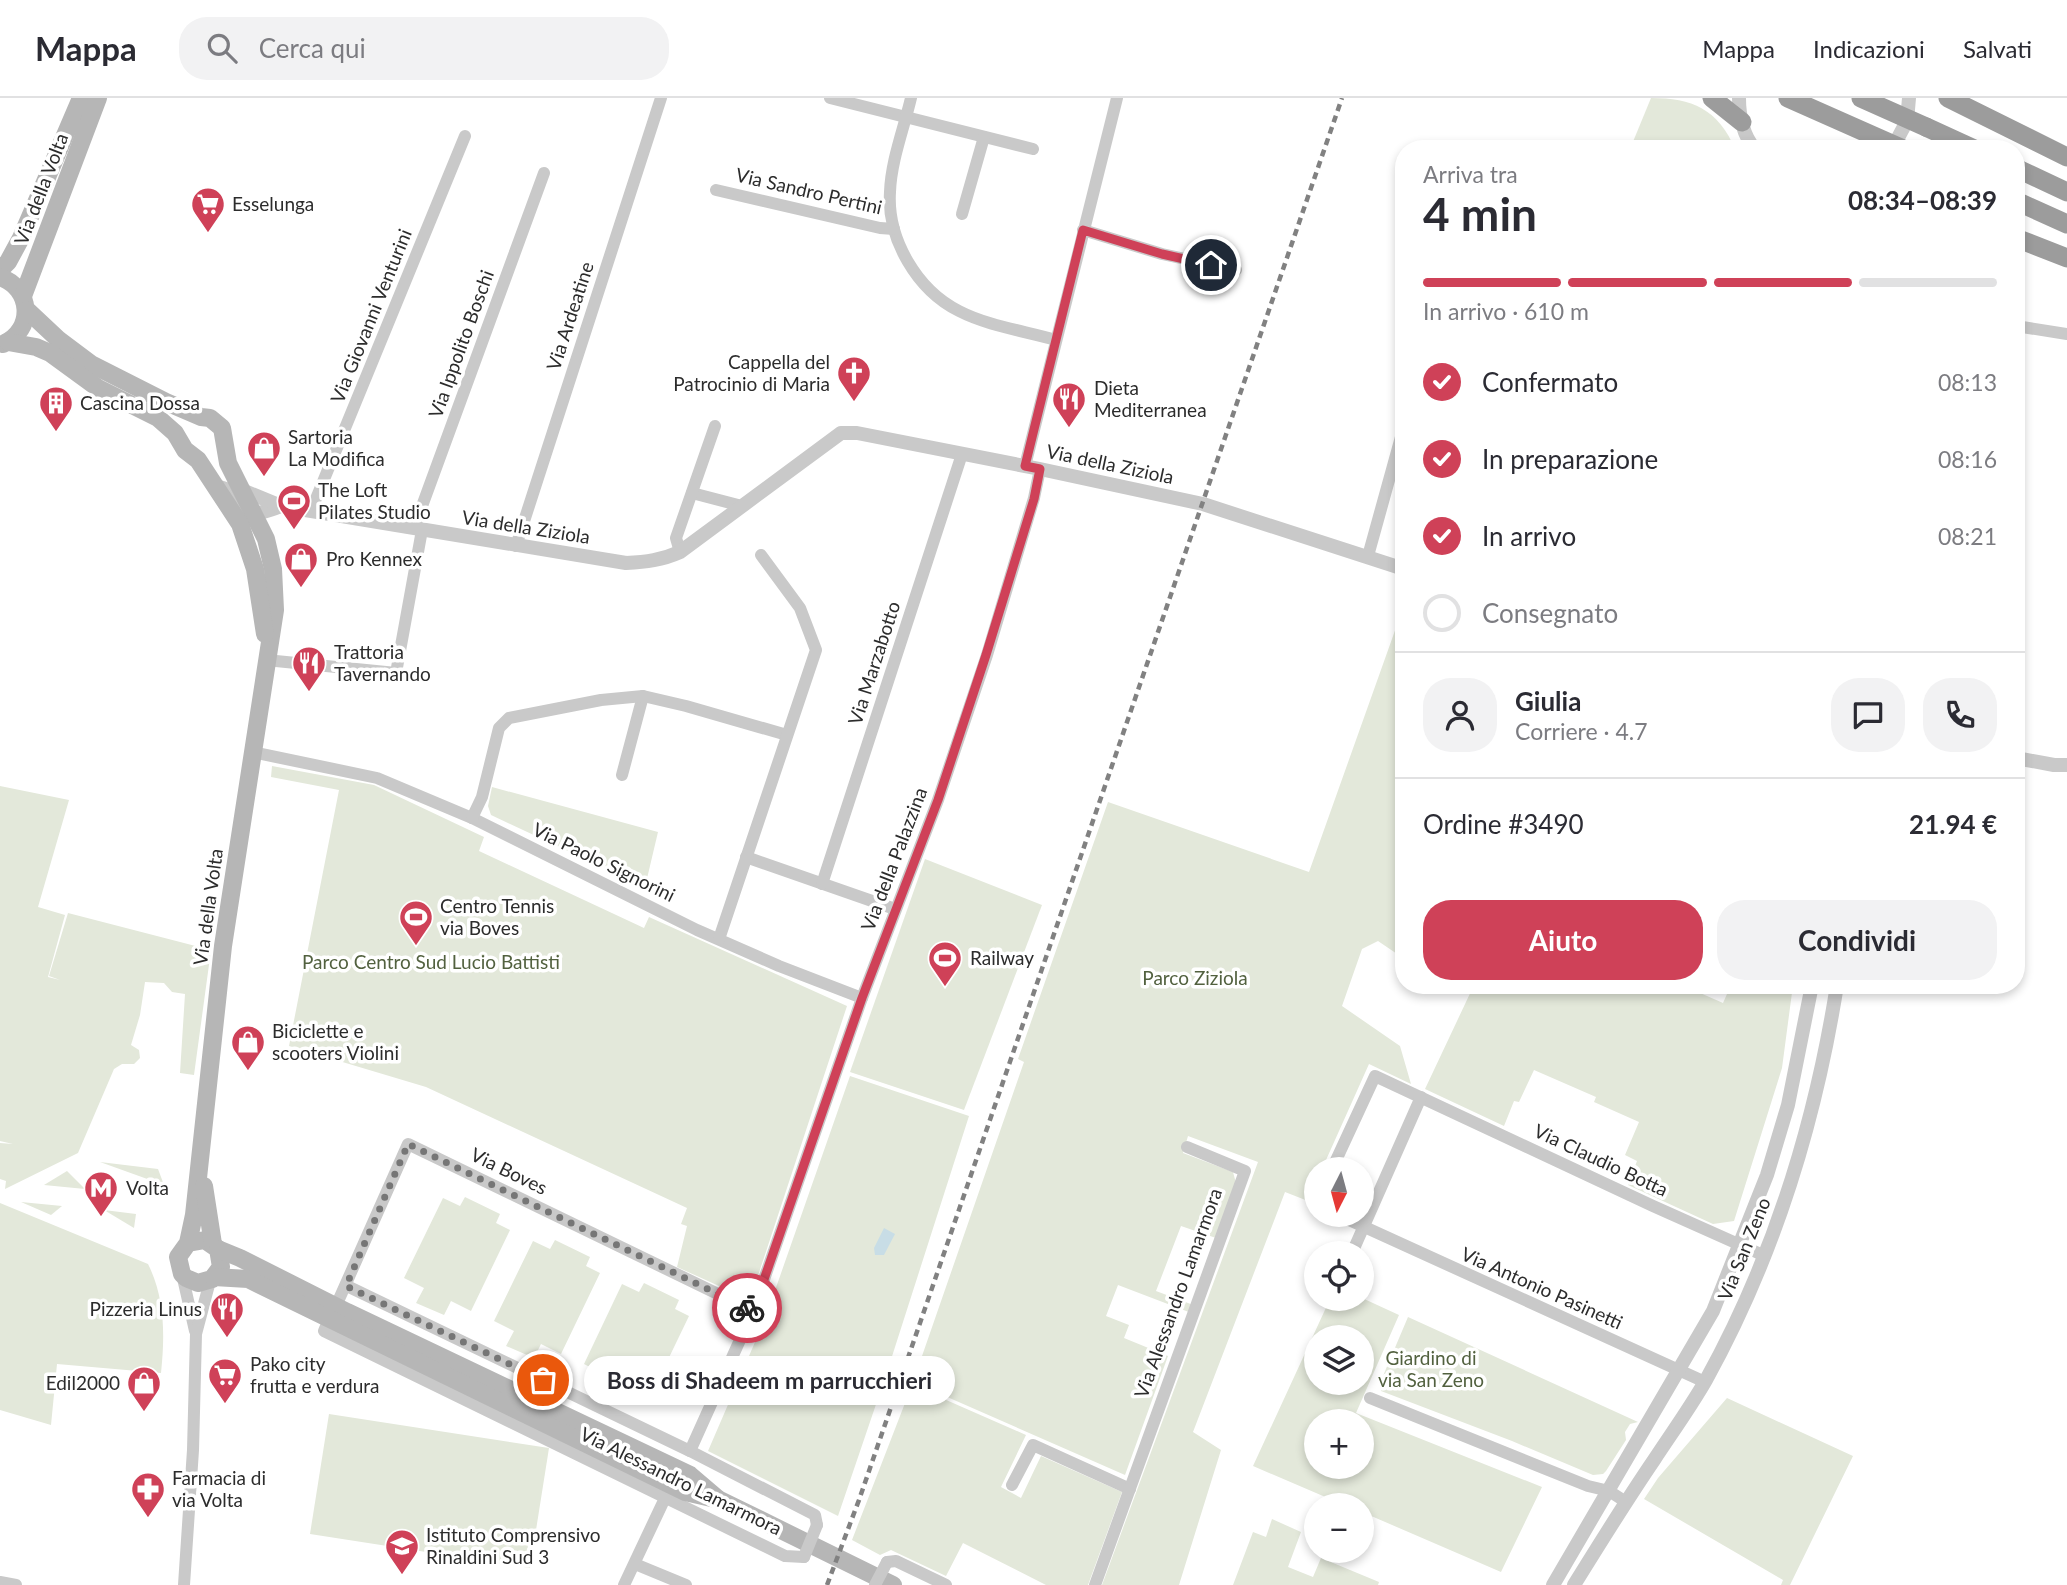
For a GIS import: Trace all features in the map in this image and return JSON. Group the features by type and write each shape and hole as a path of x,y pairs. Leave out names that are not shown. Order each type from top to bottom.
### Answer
{"highway":[{"path":"1712,98 1742,122"},
{"path":"1788,98 1883,140"},
{"path":"1861,98 1954,140"},
{"path":"1948,98 2067,157"},
{"path":"2025,172 2067,192"},
{"path":"2025,205 2067,224"},
{"path":"2025,242 2067,258"}],"main road":[{"name":"Via della Volta","path":"0,270 8,262 21,238 80,98"},
{"name":"Via della Volta","path":"4,344 20,332 26,318 25,303 98,98"},
{"name":"Via della Volta","path":"0,277 11,282 25,303 59,340 91,364 201,418 210,418 217,422 222,428 228,463 266,539 275,584 275,610 223,946 201,1170 205,1244 221,1261 212,1279"},
{"name":"Via della Volta","path":"4,344 29,346 50,353 98,388 158,418 182,442 190,456 198,460 240,524 251,554 262,611 266,656"},
{"path":"182,442 184,429 194,419 201,418"},
{"path":"198,460 212,459 218,455 225,443"},
{"name":"Via della Volta","path":"181,1274 178,1257 205,1244"},
{"name":"Via Alessandro Lamarmora","path":"205,1244 240,1258 332,1313"},
{"path":"181,1274 198,1283 212,1279"},
{"name":"Via Alessandro Lamarmora","path":"212,1279 232,1276 247,1279 332,1313 690,1475 720,1500 893,1585"}],"street":[{"name":"Via Ardeatine","path":"516,546 661,98"},
{"path":"830,98 1033,149"},
{"name":"Via Sandro Pertini","path":"911,98 890,191 890,214 905,258 939,299 958,311 1056,340"},
{"path":"1025,466 1117,98"},
{"path":"1739,98 1742,122 1750,140"},
{"path":"1897,140 1907,121 1909,98"},
{"name":"Via Giovanni Venturini","path":"311,511 465,136"},
{"path":"962,214 984,137"},
{"name":"Via Ippolito Boschi","path":"266,656 396,673 418,529 544,173"},
{"name":"Via Sandro Pertini","path":"716,190 894,229"},
{"path":"1083,230 1162,254 1236,270"},
{"path":"2025,327 2067,334"},
{"path":"680,552 676,538 715,426"},
{"name":"Via della Ziziola","path":"281,506 626,563 656,561 680,552 841,433 857,433 1203,504 1395,566"},
{"name":"Via Marzabotto","path":"822,884 962,454"},
{"path":"1368,556 1395,464"},
{"name":"Via della Palazzina","path":"690,1451 753,1311 862,998 938,800 986,655 1034,499 1040,469"},
{"path":"216,486 229,490 241,510 254,513 281,506"},
{"path":"242,490 281,506"},
{"path":"692,493 742,506"},
{"path":"719,939 816,650 800,608 761,555"},
{"path":"472,818 482,797 499,728 509,718 601,700 643,696 787,735"},
{"path":"622,775 643,696"},
{"name":"Via Paolo Signorini","path":"252,752 377,778 472,818 719,939 862,998"},
{"path":"2025,760 2067,765"},
{"path":"746,858 895,909"},
{"name":"Via San Zeno","path":"1553,1585 1713,1311 1767,1175 1788,1105 1810,994"},
{"name":"Via San Zeno","path":"1574,1585 1704,1382 1736,1322 1765,1256 1791,1183 1812,1113 1836,994"},
{"name":"Via Claudio Botta","path":"1338,1157 1376,1076 1765,1256"},
{"path":"1374,1204 1421,1097"},
{"name":"Via Boves","path":"332,1313 408,1144 753,1311"},
{"name":"Via Alessandro Lamarmora","path":"1095,1585 1245,1171 1187,1147"},
{"path":"1358,1241 1364,1227"},
{"name":"Via Antonio Pasinetti","path":"1364,1227 1704,1382"},
{"name":"Via della Volta","path":"181,1274 195,1334 190,1501 184,1585"},
{"name":"Via della Volta","path":"195,1334 212,1279"},
{"name":"Via Alessandro Lamarmora","path":"332,1313 324,1331 785,1556 804,1557 817,1525 815,1515 690,1451 346,1286"},
{"path":"1370,1398 1588,1486 1609,1492 1626,1502"},
{"path":"1012,1485 1033,1446 1130,1489"},
{"path":"624,1585 666,1496"},
{"path":"875,1585 887,1562 897,1561 946,1585"},
{"path":"635,1564 686,1585"},
{"path":"0,1582 16,1585"}],"green space":[{"path":"1651,98 1679,100 1702,108 1712,115 1730,140 1634,140"},
{"name":"Parco Ziziola","path":"1395,630 1395,953 1378,941 1362,949 1342,1006 1400,1046 1411,1084 1369,1064 1327,1157 1304,1157 1304,1199 1285,1192 1193,1432 1221,1450 1179,1585 1102,1585 1258,1162 1188,1136 1183,1153 1233,1172 1236,1183 1216,1238 1181,1226 1156,1291 1196,1306 1194,1314 1118,1285 1106,1316 1129,1325 1124,1338 1168,1356 1125,1475 913,1382 1024,1062 1018,1059 1108,802 1309,872"},
{"name":"Parco Centro Sud Lucio Battisti","path":"272,766 374,785 484,837 479,851 644,928 649,917 847,1006 750,1300 677,1267 687,1226 681,1224 687,1208 426,1087 289,1046 339,790 271,777"},
{"path":"0,786 69,800 38,907 65,915 48,977 60,980 49,976 68,913 211,950 194,1075 180,1073 185,994 172,992 164,983 145,982 140,1015 131,1045 139,1050 140,1058 134,1064 122,1064 114,1069 78,1153 5,1189 6,1181 0,1179 0,1143 13,1144 0,1141"},
{"path":"492,787 658,832 645,887 491,815 488,806"},
{"name":"Railway","path":"925,859 1042,905 964,1110 850,1072"},
{"path":"1470,994 1702,994 1723,1003 1727,994 1792,994 1782,1068 1734,1221 1713,1224 1628,1185 1637,1161 1625,1155 1639,1122 1594,1102 1596,1097 1534,1070 1519,1102 1514,1101 1504,1126 1425,1089"},
{"path":"850,1076 969,1116 838,1516 708,1451 765,1319"},
{"path":"100,1162 158,1169 164,1185"},
{"path":"67,1171 85,1189 44,1185"},
{"path":"465,1197 500,1214 496,1223 510,1230 471,1311 451,1301 444,1315 416,1303 424,1288 404,1278 443,1198 460,1206"},
{"path":"21,1202 62,1206 51,1215"},
{"path":"0,1203 148,1264 161,1303 161,1373 57,1364 51,1425 0,1410"},
{"path":"104,1210 136,1214 134,1228"},
{"path":"555,1240 590,1257 586,1266 600,1273 561,1354 541,1344 534,1358 506,1346 514,1331 494,1321 533,1241 550,1249"},
{"path":"644,1283 679,1300 675,1309 689,1316 650,1397 630,1387 623,1401 596,1389 603,1374 584,1364 622,1284 639,1292"},
{"path":"1374,1304 1399,1315 1374,1372 1374,1325 1318,1325 1324,1311 1374,1311"},
{"name":"Giardino di via San Zeno","path":"1408,1317 1638,1422 1630,1424 1625,1432 1626,1440 1606,1471 1593,1475 1381,1391 1380,1383"},
{"path":"1304,1355 1304,1395 1364,1395 1358,1409 1304,1409 1304,1479 1374,1479 1374,1420 1542,1487 1501,1572 1374,1517 1374,1493 1316,1493 1253,1466"},
{"path":"912,1385 1026,1435 1001,1487 1021,1498 1041,1456 1122,1492 1088,1585 1046,1585 963,1543 946,1576 891,1550 880,1555 852,1540"},
{"path":"1727,1398 1853,1456 1790,1585 1781,1585 1783,1580 1644,1499 1658,1478"},
{"path":"329,1414 549,1448 530,1568 310,1534"},
{"path":"1272,1519 1301,1532 1288,1567 1313,1577 1319,1563 1333,1563 1379,1582 1378,1585 1233,1585 1253,1532 1266,1537"}],"water":[{"path":"884,1228 895,1234 884,1255 875,1255 874,1248"}],"railway":[{"path":"827,1585 859,1500 1342,98"}],"way so far":[{"path":"543,1380 346,1286 408,1144 747,1308"}],"place":[{"name":"Esselunga","path":"208,234"},
{"name":"Cappella del Patrocinio di Maria","path":"854,403"},
{"name":"Dieta Mediterranea","path":"1069,429"},
{"name":"Cascina Dossa","path":"56,433"},
{"name":"Sartoria La Modifica","path":"264,478"},
{"name":"The Loft Pilates Studio","path":"294,531"},
{"name":"Pro Kennex","path":"301,589"},
{"name":"Trattoria Tavernando","path":"309,693"},
{"name":"Centro Tennis via Boves","path":"416,947"},
{"name":"Railway","path":"945,988"},
{"name":"Biciclette e scooters Violini","path":"248,1072"},
{"name":"Volta","path":"101,1218"},
{"name":"Pizzeria Linus","path":"227,1339"},
{"name":"Boss di Shadeem m parrucchieri","path":"543,1380"},
{"name":"Pako city frutta e verdura","path":"225,1405"},
{"name":"Edil2000","path":"144,1413"},
{"name":"Farmacia di via Volta","path":"148,1519"},
{"name":"Istituto Comprensivo Rinaldini Sud 3","path":"402,1576"}],"route":[{"path":"747,1308 753,1311 862,998 938,800 986,655 1034,499 1040,469 1025,466 1083,230 1162,254 1211,265"}]}
